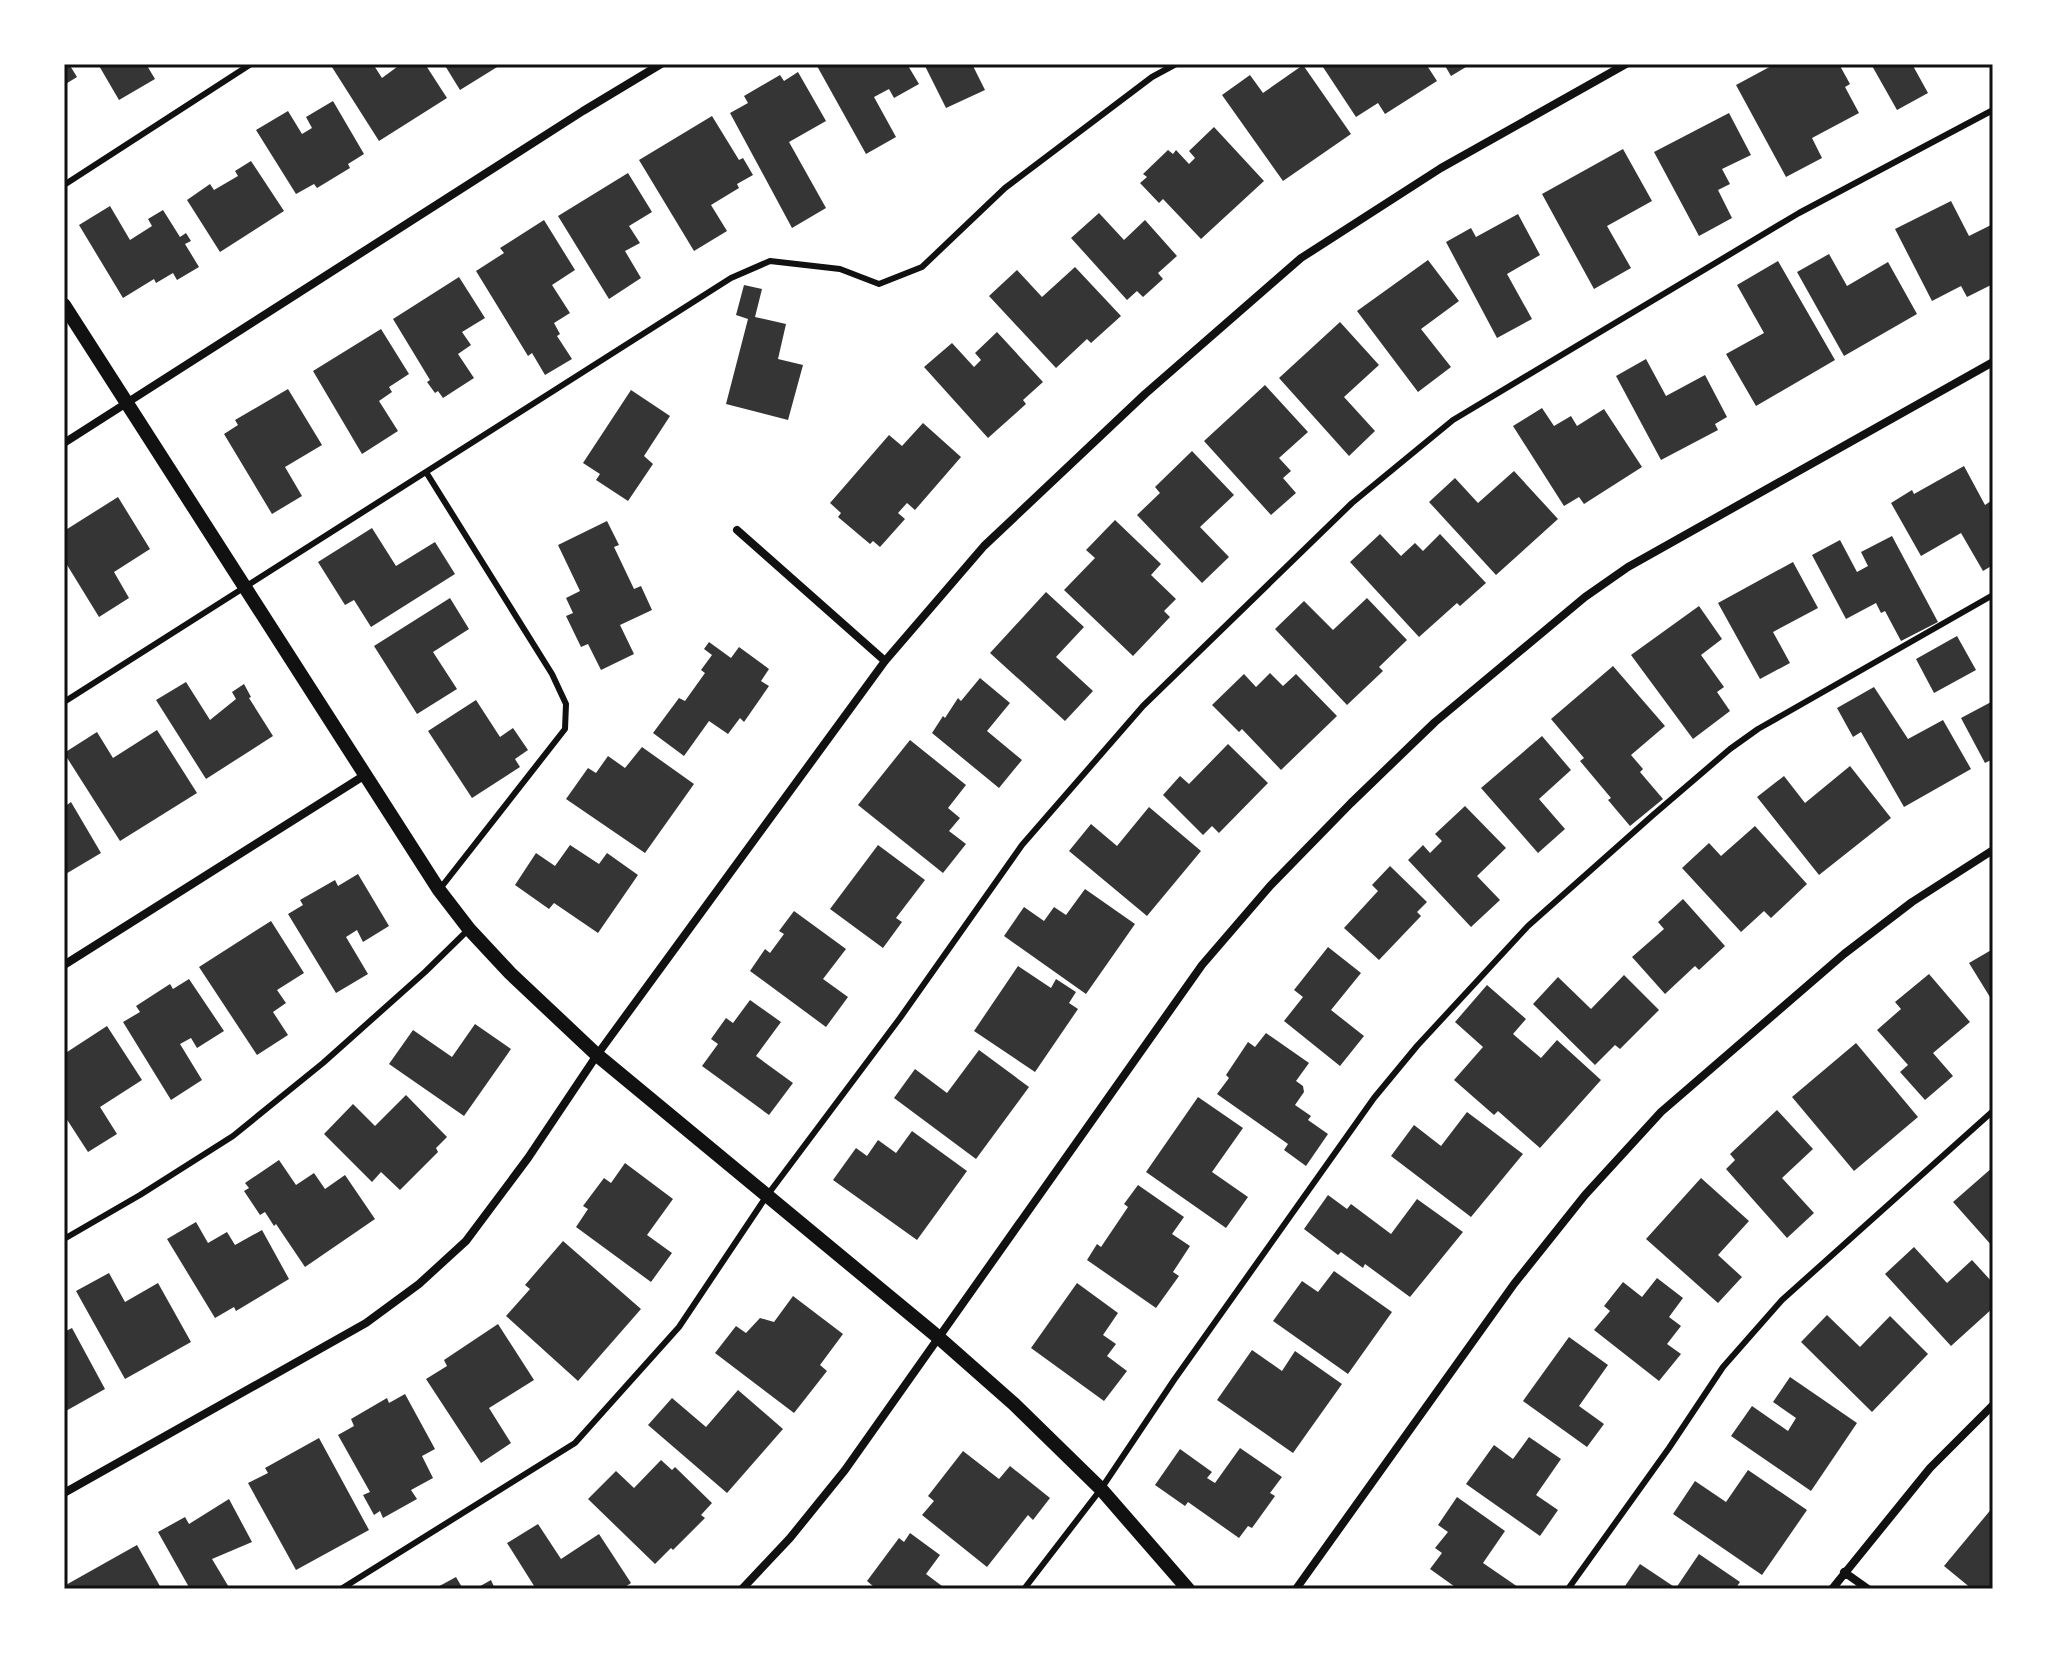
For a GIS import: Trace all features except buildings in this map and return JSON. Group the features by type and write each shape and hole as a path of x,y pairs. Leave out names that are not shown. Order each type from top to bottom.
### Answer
{"street":[{"path":"64,443 661,64"},
{"path":"64,1493 366,1323 419,1284 466,1241 528,1158 597,1055 885,661 984,546 1145,394 1301,258 1441,168 1626,64"},
{"path":"64,305 439,890 469,929 510,973 597,1055 938,1337 1014,1404 1101,1489 1188,1589"},
{"path":"742,1589 790,1538 845,1470 1202,965 1280,875 1435,722 1585,597 1628,567 1993,362"},
{"path":"737,530 885,661"},
{"path":"64,965 365,775"},
{"path":"1296,1589 1514,1284 1585,1195 1661,1112 1844,954 1912,902 1993,850"},
{"path":"1832,1589 1930,1468 1993,1405"},
{"path":"1844,1572 1868,1589"}],"lane":[{"path":"64,185 251,64"},
{"path":"64,702 731,278 770,261 840,269 879,284 922,267 1005,188 1152,77 1176,64"},
{"path":"341,1589 575,1443 679,1327 766,1197 900,1018 1022,845 1143,706 1352,503 1453,420 1799,213 1993,110"},
{"path":"426,472 552,674 566,704 565,729 439,890"},
{"path":"1024,1589 1101,1489 1182,1368 1374,1098 1417,1046 1528,926 1708,768 1758,729 1993,595"},
{"path":"64,1239 233,1136 323,1063 469,929"},
{"path":"1568,1589 1723,1367 1782,1300 1993,1111"}]}
